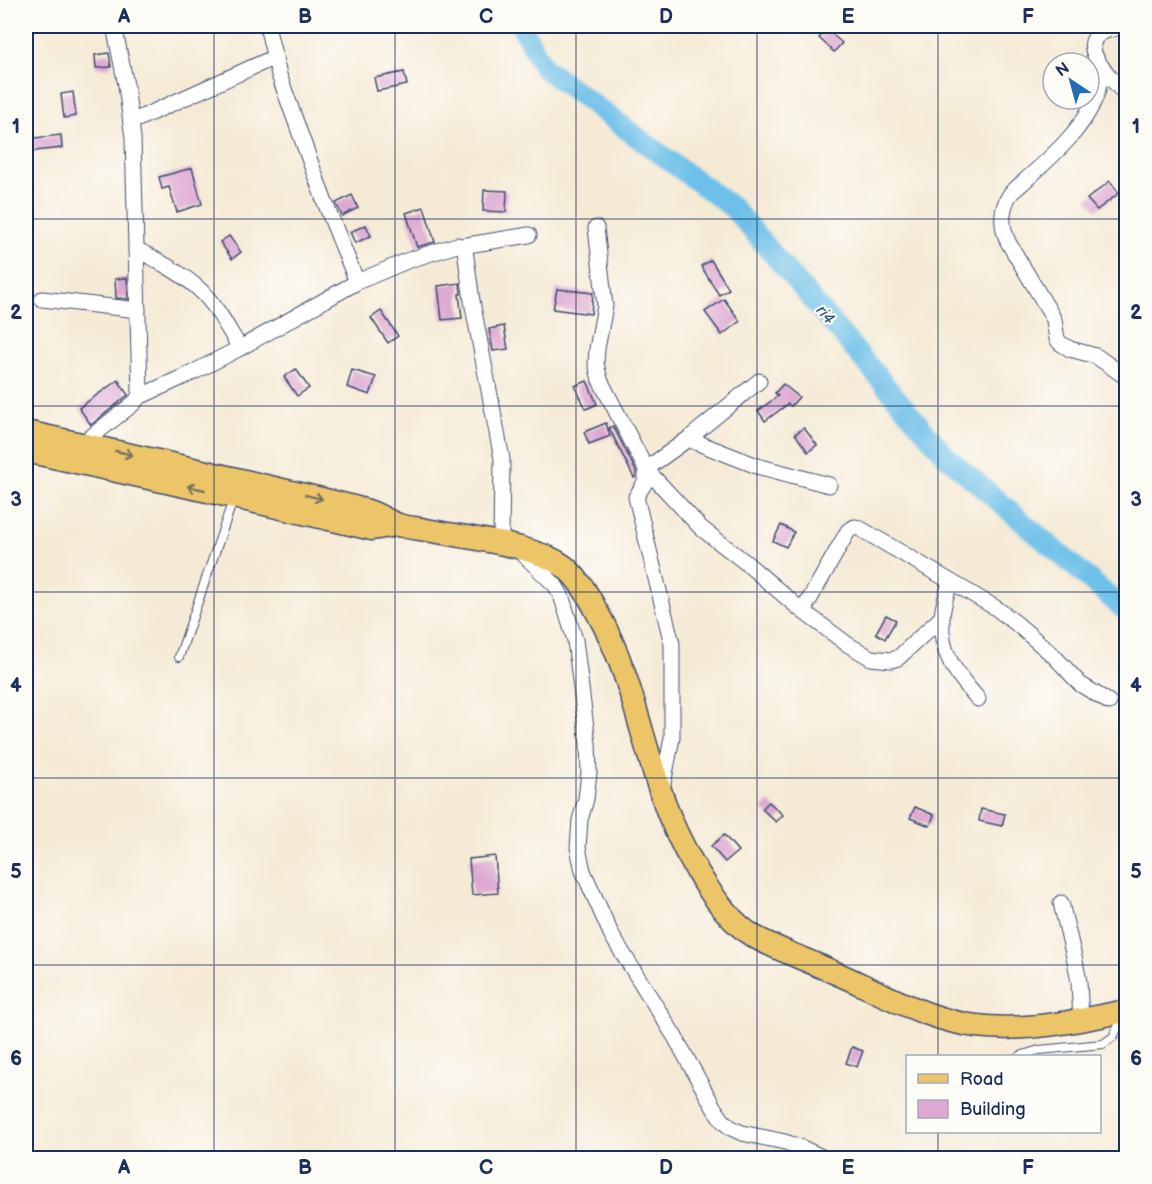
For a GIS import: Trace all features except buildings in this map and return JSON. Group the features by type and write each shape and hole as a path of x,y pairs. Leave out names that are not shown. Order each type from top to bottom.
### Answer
{"main road":[{"path":"26,432 372,512 396,525 509,545 545,556 567,569 580,584 604,624 627,680 661,795 671,821 719,904 751,934 903,1004 958,1023 979,1027 1037,1026 1126,1011"},
{"path":"26,451 372,529 396,525"}],"street":[{"path":"114,26 134,138 139,397"},
{"path":"267,26 279,75 324,200 357,282"},
{"path":"1093,51 1093,42 1102,32 1126,26"},
{"path":"131,122 275,57"},
{"path":"1101,66 1126,95"},
{"path":"1089,111 1055,153 1011,194 1004,208 1002,223 1008,242 1054,320 1057,339 1065,347 1096,356 1126,376"},
{"path":"596,228 605,306 596,363 600,380 646,469 701,528 803,611 871,658 891,660 898,658 942,617"},
{"path":"82,444 139,397 240,348 357,282 409,260 456,245 462,246 529,235"},
{"path":"462,246 465,250 472,301 502,459 509,545 555,585 561,595 575,640 587,733 589,772 586,799 580,820 578,848 583,871 612,936 675,1037 723,1121 742,1133 785,1142 824,1158"},
{"path":"136,249 201,290 212,303 240,348"},
{"path":"42,299 138,310"},
{"path":"646,469 688,440 759,381"},
{"path":"688,440 757,466 829,485"},
{"path":"646,469 646,481 636,497 672,644 672,738 661,795"},
{"path":"803,611 848,531 855,527 996,608 1054,656 1080,684 1108,702"},
{"path":"950,582 942,617 942,630 951,664 978,699"},
{"path":"1061,903 1079,982 1081,1020"}],"lane":[{"path":"178,657 234,497"},
{"path":"1024,1055 1046,1049 1103,1044 1113,1037 1126,1011"}],"waterway":[{"name":"ri4","path":"521,26 544,68 733,208 947,457 1126,611"}]}
